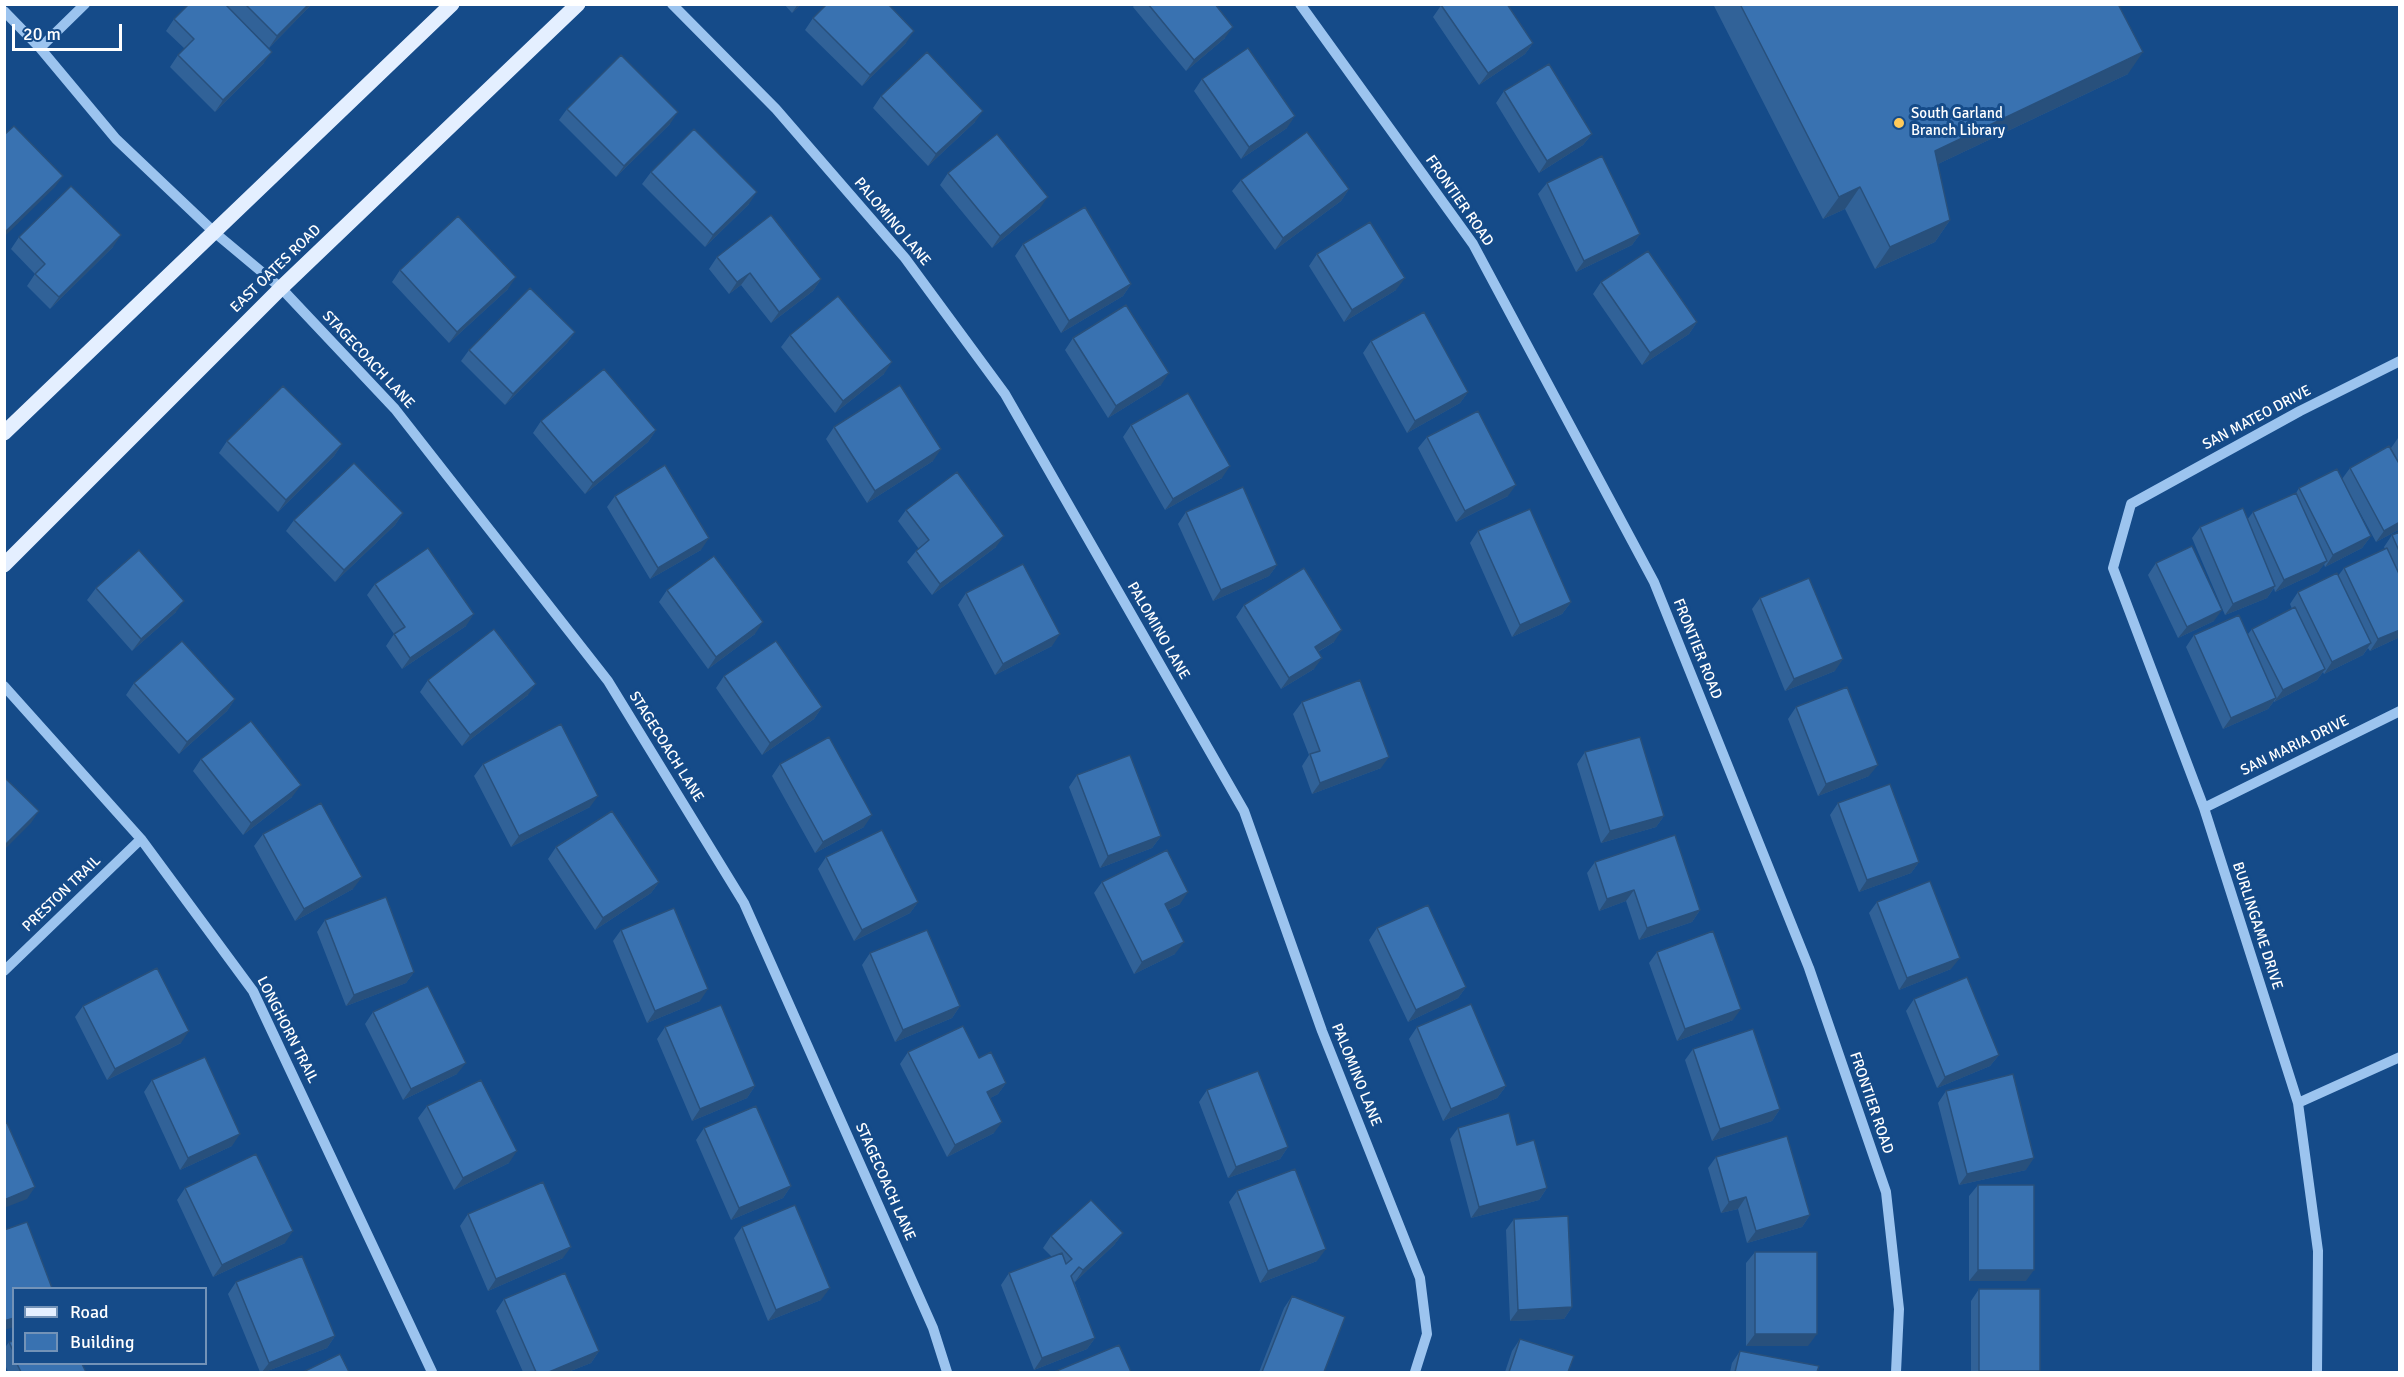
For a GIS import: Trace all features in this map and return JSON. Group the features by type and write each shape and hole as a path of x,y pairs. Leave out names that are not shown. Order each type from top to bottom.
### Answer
{"main road":[{"path":"4,433 452,4"},
{"name":"EAST OATES ROAD","path":"4,565 281,288 578,4"}],"street":[{"path":"40,48 85,4"},
{"name":"PALOMINO LANE","path":"672,4 776,110 897,249 1005,394 1244,811 1322,1031 1420,1278 1427,1334 1415,1372"},
{"name":"FRONTIER ROAD","path":"1300,4 1473,244 1654,582 1809,968 1886,1192 1899,1309 1896,1372"},
{"name":"STAGECOACH LANE","path":"4,11 40,48 116,139 214,232 281,288 395,409 608,681 738,892 933,1328 947,1372"},
{"name":"SAN MATEO DRIVE","path":"2131,504 2300,411 2400,361"},
{"name":"BURLINGAME DRIVE","path":"2131,504 2113,568 2204,808 2298,1103 2318,1251 2317,1372"},
{"name":"LONGHORN TRAIL","path":"4,686 141,839 254,991 432,1372"},
{"name":"SAN MARIA DRIVE","path":"2204,808 2400,711"},
{"name":"PRESTON TRAIL","path":"4,971 141,839"},
{"path":"2298,1103 2400,1057"}],"building":[{"path":"189,4 225,4 272,52 223,100 178,55 194,39 174,19"},
{"path":"245,4 309,4 277,36"},
{"path":"827,4 888,4 914,31 870,75 813,18"},
{"path":"1148,4 1215,4 1233,27 1194,60"},
{"path":"1442,4 1507,4 1533,43 1488,73"},
{"name":"South Garland Branch Library","path":"1740,4 2118,4 2143,52 1935,151 1950,220 1890,247 1860,187 1839,197"},
{"path":"1248,48 1295,116 1249,147 1202,79"},
{"path":"927,52 983,111 936,154 881,96"},
{"path":"621,55 678,112 624,166 567,109"},
{"path":"1549,64 1592,134 1547,161 1504,91"},
{"path":"14,126 63,176 4,233 4,135"},
{"path":"694,129 757,192 713,235 651,172"},
{"path":"1307,132 1349,189 1283,238 1241,180"},
{"path":"997,134 1048,197 1000,236 948,173"},
{"path":"1602,156 1640,234 1584,261 1547,183"},
{"path":"71,186 121,235 59,297 35,274 45,264 19,237"},
{"path":"1085,207 1131,284 1069,321 1023,244"},
{"path":"771,215 821,279 779,312 750,273 737,282 717,257"},
{"path":"458,216 516,277 457,332 400,270"},
{"path":"1370,222 1405,278 1352,310 1317,254"},
{"path":"1648,251 1697,322 1650,353 1601,282"},
{"path":"530,288 575,332 513,394 469,350"},
{"path":"838,296 892,362 843,401 790,335"},
{"path":"1126,305 1169,373 1116,406 1073,338"},
{"path":"1424,312 1468,392 1415,421 1371,341"},
{"path":"604,369 656,430 593,483 541,421"},
{"path":"900,385 941,449 875,491 834,427"},
{"path":"283,386 342,444 286,500 227,441"},
{"path":"1188,393 1230,466 1173,499 1131,425"},
{"path":"1478,411 1516,485 1465,511 1427,437"},
{"path":"2389,446 2400,465 2400,522 2384,531 2350,468"},
{"path":"354,463 403,513 344,570 294,520"},
{"path":"665,465 709,538 658,568 615,496"},
{"path":"2337,469 2371,536 2333,555 2299,488"},
{"path":"957,472 1004,536 940,584 916,551 929,540 906,510"},
{"path":"1243,487 1277,565 1221,590 1186,512"},
{"path":"2296,493 2327,561 2284,580 2253,512"},
{"path":"2243,508 2275,586 2233,604 2200,527"},
{"path":"1530,509 1571,602 1520,625 1478,531"},
{"path":"2400,532 2400,553 2392,535"},
{"path":"2192,546 2222,610 2187,627 2156,563"},
{"path":"428,548 474,614 410,658 394,634 405,627 375,584"},
{"path":"2387,548 2400,576 2400,630 2378,639 2344,568"},
{"path":"139,550 184,601 141,639 96,588"},
{"path":"714,556 763,622 716,657 667,590"},
{"path":"1023,564 1060,634 1003,664 966,593"},
{"path":"1304,568 1342,630 1315,647 1322,658 1289,678 1244,605"},
{"path":"2337,573 2371,643 2332,662 2298,592"},
{"path":"1809,578 1843,659 1794,679 1760,598"},
{"path":"2295,607 2325,669 2283,690 2252,629"},
{"path":"2239,615 2276,698 2231,718 2194,635"},
{"path":"494,629 536,684 470,735 428,680"},
{"path":"182,641 235,699 187,742 134,683"},
{"path":"776,641 822,707 770,743 724,676"},
{"path":"1360,680 1389,757 1320,783 1310,754 1320,751 1302,702"},
{"path":"1847,687 1878,765 1826,784 1796,707"},
{"path":"251,721 301,785 251,823 201,759"},
{"path":"561,724 598,796 519,836 483,764"},
{"path":"829,737 872,815 823,842 780,764"},
{"path":"1640,737 1664,816 1610,831 1585,752"},
{"path":"1130,755 1161,836 1108,856 1077,775"},
{"path":"4,777 39,811 4,846"},
{"path":"1890,784 1919,862 1867,880 1838,803"},
{"path":"321,803 362,877 304,909 263,834"},
{"path":"612,811 659,882 603,918 556,847"},
{"path":"882,830 918,902 862,930 826,857"},
{"path":"1675,835 1700,910 1647,928 1634,890 1607,899 1595,862"},
{"path":"1167,850 1188,892 1165,904 1184,942 1142,962 1102,882"},
{"path":"1930,881 1960,958 1907,978 1877,902"},
{"path":"386,897 414,972 354,995 325,920"},
{"path":"1428,905 1466,987 1416,1010 1377,928"},
{"path":"674,908 708,989 655,1011 621,930"},
{"path":"927,930 960,1006 903,1030 870,953"},
{"path":"1713,931 1741,1009 1685,1029 1657,952"},
{"path":"157,968 189,1031 115,1069 83,1006"},
{"path":"1967,977 1999,1055 1945,1077 1914,999"},
{"path":"428,986 466,1063 411,1089 373,1012"},
{"path":"1471,1004 1506,1086 1451,1109 1417,1027"},
{"path":"721,1005 755,1086 700,1109 665,1027"},
{"path":"963,1026 979,1058 991,1052 1006,1083 987,1092 1002,1122 955,1145 908,1052"},
{"path":"1753,1029 1780,1109 1720,1129 1693,1049"},
{"path":"205,1057 240,1134 188,1158 152,1080"},
{"path":"1258,1071 1288,1147 1236,1167 1207,1090"},
{"path":"2013,1074 2034,1158 1967,1174 1946,1091"},
{"path":"481,1080 517,1151 463,1178 427,1106"},
{"path":"756,1106 791,1186 739,1208 704,1128"},
{"path":"1509,1113 1517,1145 1534,1140 1547,1188 1479,1207 1458,1128"},
{"path":"7,1123 35,1187 4,1200 4,1124"},
{"path":"1787,1136 1810,1215 1756,1231 1746,1197 1729,1202 1716,1157"},
{"path":"256,1154 293,1231 222,1265 185,1188"},
{"path":"1295,1169 1326,1249 1268,1271 1237,1191"},
{"path":"543,1182 571,1247 496,1279 468,1214"},
{"path":"1978,1185 2034,1185 2034,1270 1978,1270"},
{"path":"1091,1200 1123,1233 1083,1270 1079,1267 1071,1276 1095,1338 1042,1358 1009,1273 1062,1253 1066,1264 1072,1259 1051,1236"},
{"path":"795,1205 830,1288 776,1310 742,1227"},
{"path":"1568,1216 1572,1307 1518,1310 1514,1219"},
{"path":"27,1222 52,1287 12,1287 12,1319 4,1321 4,1230"},
{"path":"1755,1252 1817,1252 1817,1334 1755,1334"},
{"path":"302,1256 335,1336 269,1363 236,1282"},
{"path":"565,1273 599,1351 549,1372 536,1372 504,1299"},
{"path":"1979,1289 2040,1289 2040,1371 1979,1371"},
{"path":"1292,1296 1345,1317 1324,1372 1262,1372"},
{"path":"1520,1339 1574,1356 1568,1372 1509,1372"},
{"path":"1119,1345 1131,1372 1054,1372"},
{"path":"1740,1351 1819,1366 1817,1372 1735,1372"},
{"path":"340,1354 349,1372 303,1372"},
{"path":"18,1365 82,1365 86,1372 21,1372"}],"place":[{"name":"South Garland Branch Library","path":"1899,123"}]}
